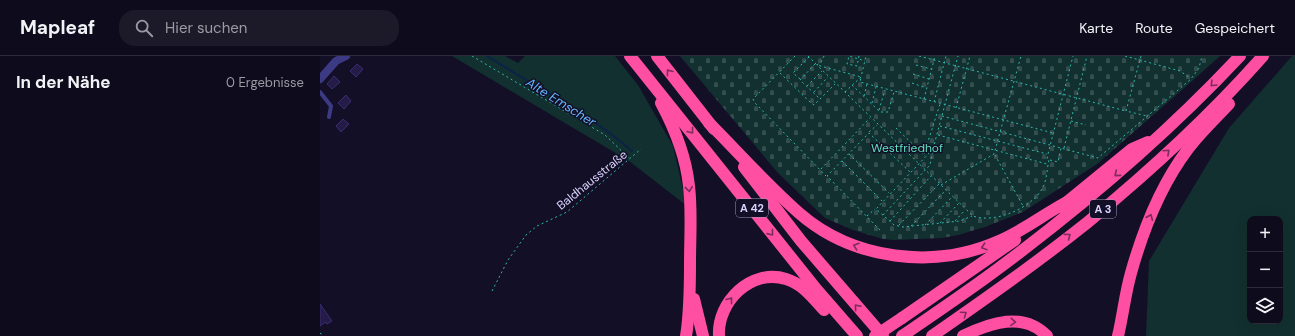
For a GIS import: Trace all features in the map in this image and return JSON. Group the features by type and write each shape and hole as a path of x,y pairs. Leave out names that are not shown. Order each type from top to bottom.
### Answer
{"highway":[{"name":"A 42","path":"630,56 817,290 858,336"},
{"name":"A 42","path":"657,56 801,241 883,336"},
{"name":"A 3","path":"907,333 998,269 1077,208 1157,139 1240,56"},
{"path":"1118,336 1131,274 1144,232 1154,208 1170,177 1188,149 1252,79 1260,59"},
{"name":"A 3","path":"932,336 1008,282 1088,222 1193,129 1260,59"},
{"path":"649,78 672,123 686,166 689,186 691,207 690,276 689,320 686,336"},
{"path":"709,123 799,213 835,237 877,252 912,257 934,257 974,250 1008,237 1046,213 1067,202"},
{"path":"875,336 1044,220 1132,149 1157,139"},
{"path":"1126,336 1128,309 1137,254"},
{"path":"690,276 699,324 703,336"},
{"path":"719,336 719,324 723,311 726,304 735,293 754,281 775,277 787,279 801,286 848,336"},
{"path":"963,336 983,327 1001,322 1014,321 1029,324 1043,331 1047,336"}],"street":[{"path":"320,79 336,61 346,56"}],"lane":[{"path":"320,92 331,106 329,117"}],"path":[{"path":"472,56 605,135 630,159"},
{"path":"795,56 753,99 754,103 880,230"},
{"path":"820,99 793,73 809,56 870,118 973,216 984,219 997,218 1017,211 1036,196 1043,187 1049,160 1046,159 1073,56"},
{"path":"817,65 821,62 824,56"},
{"path":"859,56 859,59 857,66 847,64 848,56 859,59 865,61"},
{"path":"866,56 860,82 1053,133"},
{"path":"919,56 1014,80 1148,117"},
{"path":"924,99 935,56"},
{"path":"934,102 946,56"},
{"path":"883,215 930,165 958,56"},
{"path":"956,108 970,56"},
{"path":"899,226 940,184 994,154 1020,56"},
{"path":"1049,160 1058,162 1071,120 1087,56"},
{"path":"1125,56 1180,71 1191,79"},
{"path":"1126,110 1141,56"},
{"path":"942,116 1098,158 1191,79 1199,68 1202,56"},
{"path":"800,80 815,63"},
{"path":"817,65 861,77"},
{"path":"916,65 932,69"},
{"path":"807,86 822,70"},
{"path":"780,72 810,103 814,105 836,84"},
{"path":"913,74 929,79"},
{"path":"814,93 829,77"},
{"path":"845,92 861,77"},
{"path":"912,83 927,88"},
{"path":"864,96 867,84"},
{"path":"852,86 884,113 888,112 894,91"},
{"path":"872,104 876,86"},
{"path":"879,110 885,89"},
{"path":"924,154 940,104"},
{"path":"820,170 870,118"},
{"path":"1071,120 1086,124"},
{"path":"827,176 877,124"},
{"path":"940,126 1048,154"},
{"path":"896,128 926,156"},
{"path":"869,133 910,172"},
{"path":"937,134 1048,165"},
{"name":"Baldhausstraße","path":"492,291 508,260 526,235 537,226 567,212 641,149"},
{"path":"867,217 933,149"},
{"path":"849,154 889,194"},
{"path":"994,154 1023,206"},
{"path":"842,161 882,202"},
{"path":"889,221 931,176"},
{"path":"910,226 946,190"},
{"path":"925,225 952,196"},
{"path":"939,223 959,203"},
{"path":"876,209 894,225 899,226 954,222 973,216"},
{"path":"954,222 966,209"},
{"path":"320,333 324,336"}],"green space":[{"path":"452,56 505,56 518,63 525,56 615,56 638,85 673,146 687,206 629,161"},
{"name":"Westfriedhof","path":"680,56 1220,56 1097,164 1023,212 985,227 958,235 942,238 894,240 883,239 853,230 825,218 778,173"},
{"path":"1292,56 1295,56 1295,336 1146,336 1149,261 1229,128"}],"building":[{"path":"357,64 363,69 356,77 350,71"},
{"path":"334,76 340,82 332,89 327,84"},
{"path":"346,95 351,101 344,109 338,103"},
{"path":"343,119 349,124 341,132 336,126"},
{"path":"320,304 332,321 327,324 326,322 320,326"}],"waterway":[{"name":"Alte Emscher","path":"487,56 580,112 598,124 632,151"}]}
